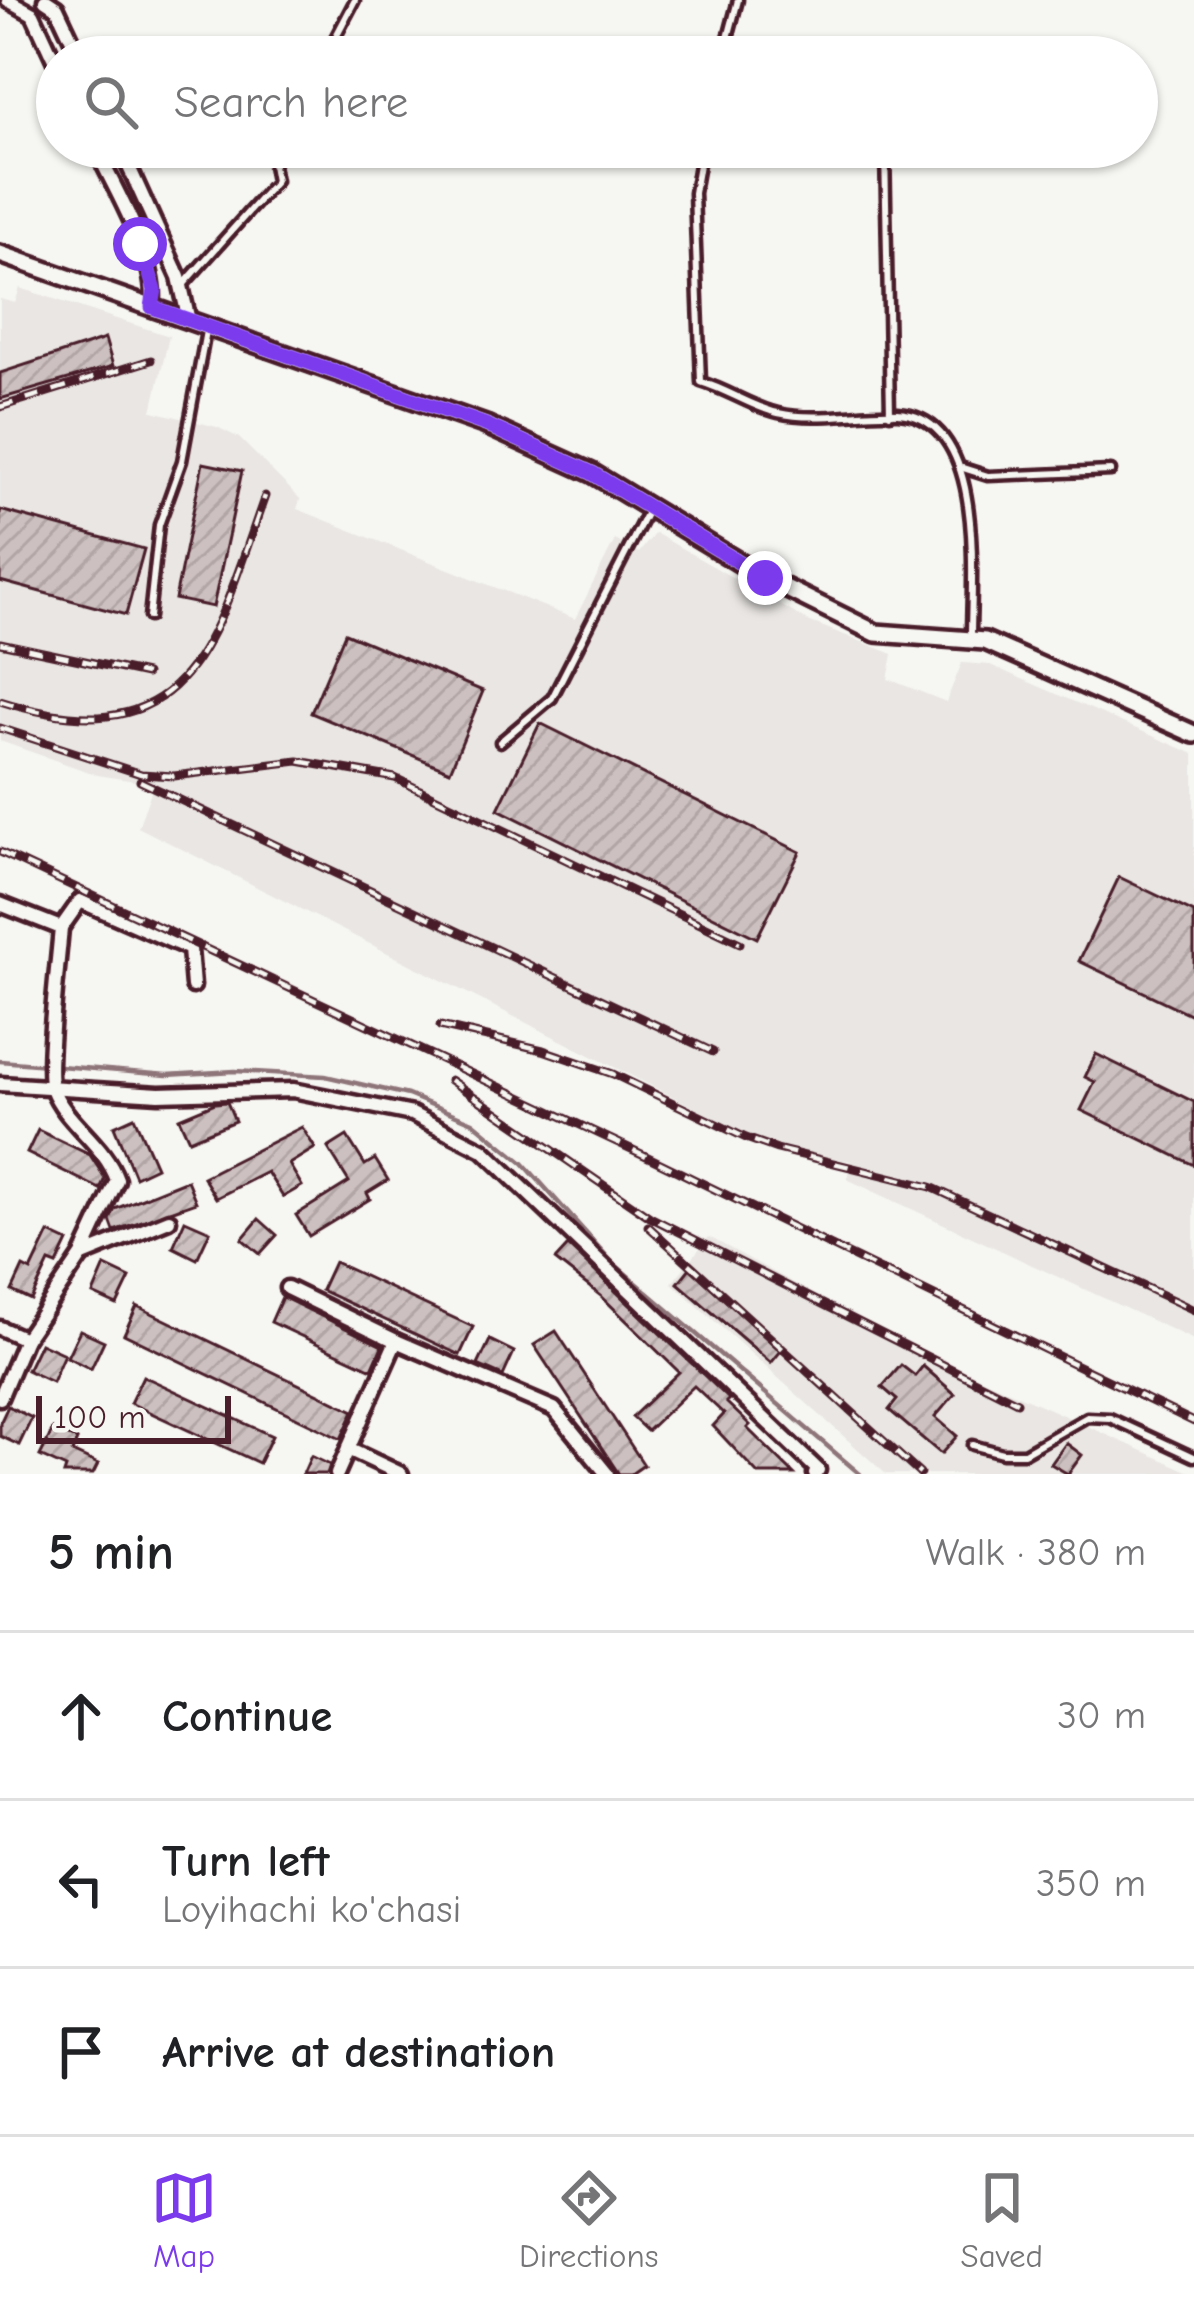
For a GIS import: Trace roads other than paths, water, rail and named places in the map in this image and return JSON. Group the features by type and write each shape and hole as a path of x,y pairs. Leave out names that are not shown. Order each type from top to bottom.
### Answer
{"street":[{"path":"8,0 33,14 43,36"},
{"path":"45,0 58,8 71,36"},
{"path":"104,168 140,244 155,290 152,307"},
{"path":"129,168 181,286 189,321"},
{"path":"0,254 486,425 592,473 765,578 876,632 985,641 1194,734"},
{"path":"0,1399 26,1340 82,1255 117,1180 109,1157 78,1126 51,1080 61,928 80,902 172,941 190,949 193,986"},
{"path":"0,904 61,928"},
{"path":"0,1084 51,1080 159,1094 293,1090 412,1114 483,1150 818,1470 814,1474"},
{"path":"82,1255 169,1220"},
{"path":"286,1288 554,1409 607,1474"},
{"path":"0,1328 26,1340"},
{"path":"338,1474 396,1341"},
{"path":"348,1449 401,1474"}],"lane":[{"path":"336,36 355,0"},
{"path":"729,36 738,0"},
{"path":"181,286 276,181 274,168"},
{"path":"698,168 694,193 701,382 776,413 904,413 937,427 963,467 972,549 971,640"},
{"path":"885,168 890,414"},
{"path":"149,617 159,525 182,460 206,327"},
{"path":"963,467 988,476 1111,471"},
{"path":"500,742 552,698 648,509"},
{"path":"972,1445 1024,1453 1087,1417 1111,1418 1194,1457"}],"waterway":[{"path":"0,1061 167,1075 235,1071 325,1076 408,1095 473,1122 523,1163 612,1262 860,1474"}],"railway":[{"path":"0,407 151,360"},
{"path":"0,701 64,715 115,715 154,702 184,676 208,642 265,496"},
{"path":"0,643 146,674"},
{"path":"0,728 141,774 174,776 298,761 395,778 740,943"},
{"path":"140,781 713,1052"},
{"path":"0,852 644,1155 1194,1422"},
{"path":"440,1026 543,1050 613,1074 777,1149 931,1187 1194,1310"},
{"path":"450,1080 650,1217 1017,1402"},
{"path":"648,1226 920,1474"}]}
